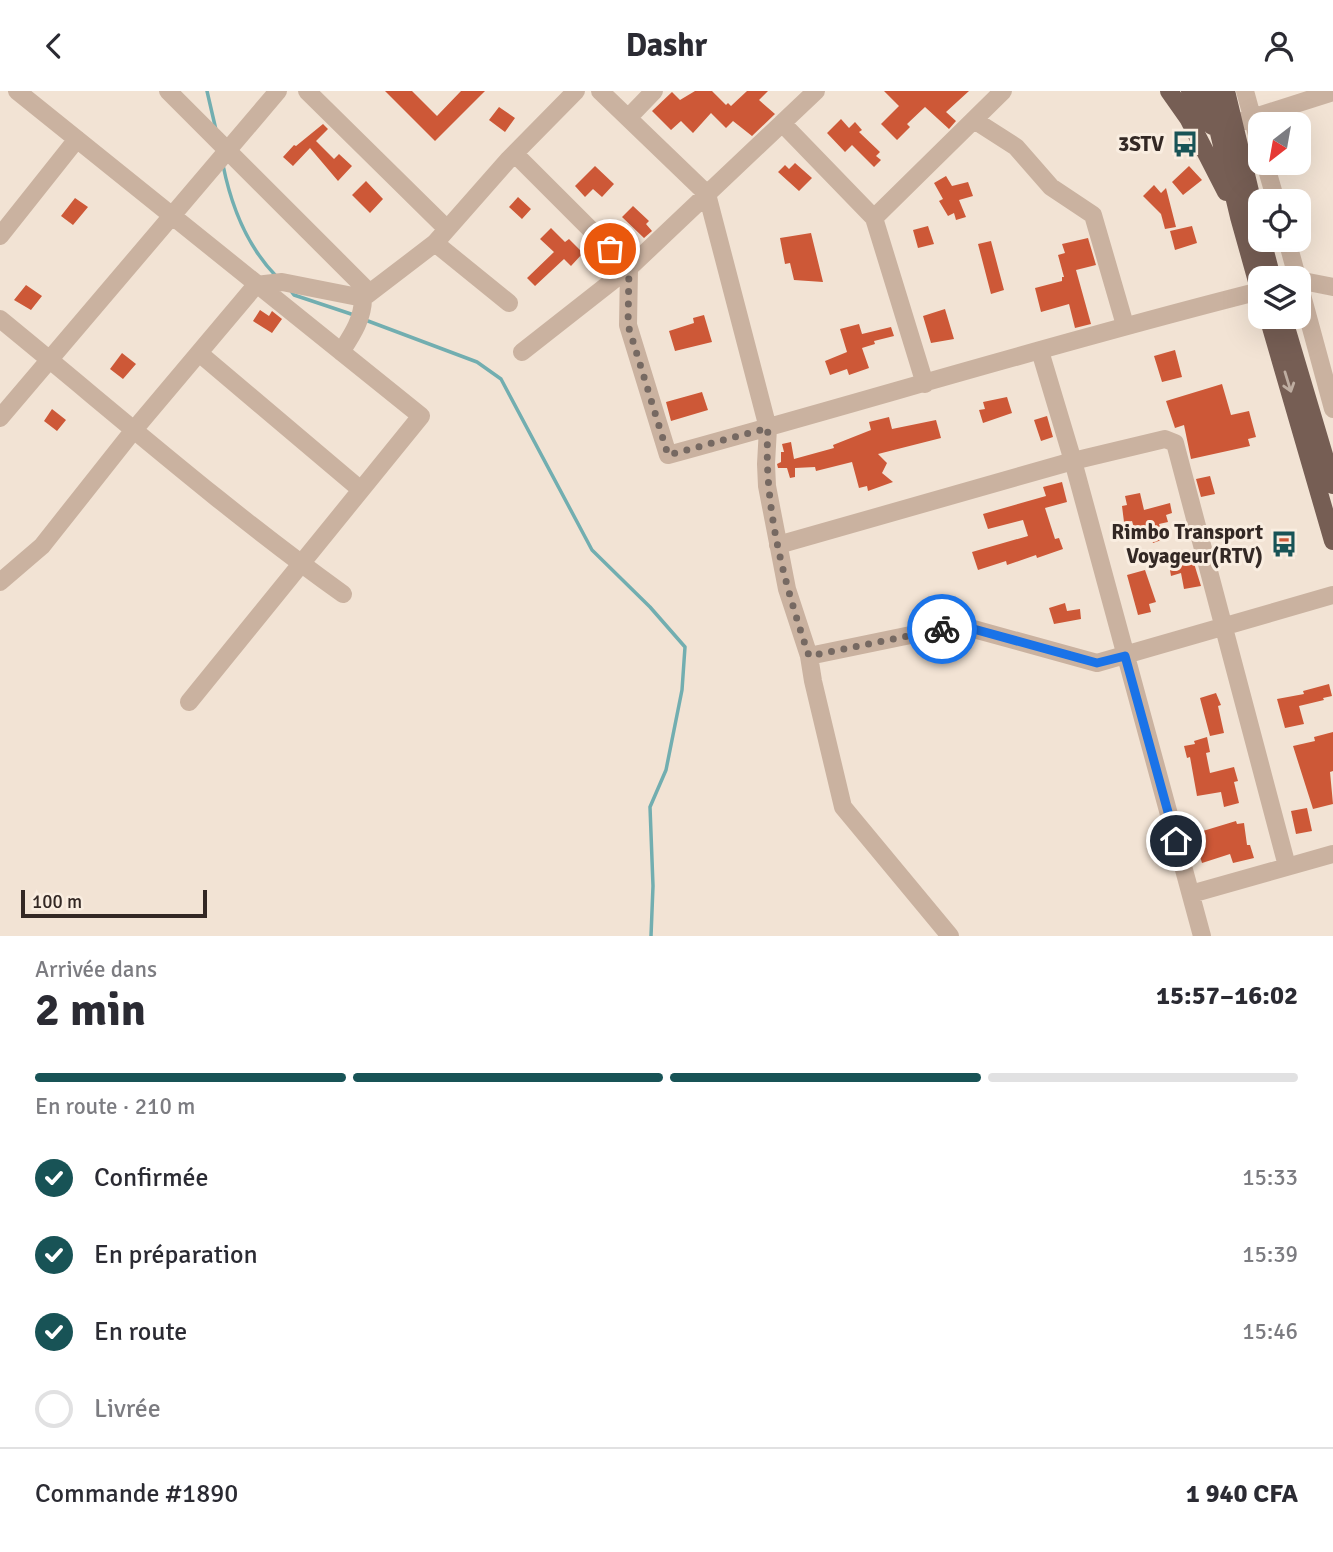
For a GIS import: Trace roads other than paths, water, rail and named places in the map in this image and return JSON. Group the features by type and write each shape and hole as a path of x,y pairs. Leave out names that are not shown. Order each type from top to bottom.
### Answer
{"main road":[{"path":"1169,91 1247,215"},
{"path":"1190,91 1206,114 1222,146"},
{"path":"1209,91 1222,146 1247,215"},
{"path":"1226,91 1256,266"},
{"path":"1272,329 1317,456 1333,485"},
{"path":"1286,329 1317,456 1333,541"}],"street":[{"path":"17,91 421,416 189,702"},
{"path":"167,91 367,296"},
{"path":"0,418 278,91"},
{"path":"307,91 446,228"},
{"path":"341,352 355,330 367,296 435,243 446,228 576,91"},
{"path":"600,91 708,194 768,428 767,486 778,545 787,589 809,656 843,807 950,936"},
{"path":"628,118 654,91"},
{"path":"522,352 629,268 816,91"},
{"path":"874,218 1003,91"},
{"path":"1245,91 1250,112"},
{"path":"1271,112 1333,92"},
{"path":"1233,124 1248,119"},
{"path":"974,120 1016,148 1051,187 1093,215 1125,325"},
{"path":"782,123 874,218 925,384"},
{"path":"0,236 77,139"},
{"path":"515,154 629,268 628,325 668,455 1125,325 1248,294"},
{"path":"435,243 509,303"},
{"path":"0,582 42,546 133,431 256,285 282,282 367,296"},
{"path":"1311,282 1333,287"},
{"path":"0,319 133,431 343,594"},
{"path":"1311,326 1333,409"},
{"path":"1040,351 1073,460 1202,936"},
{"path":"199,353 361,490"},
{"path":"778,545 1073,460 1165,439 1175,443 1287,866"},
{"path":"809,656 959,625 1097,663 1333,595"},
{"path":"1191,894 1333,854"}],"waterway":[{"path":"207,91 216,130"},
{"path":"223,165 242,224 257,252 276,276"},
{"path":"291,291 294,295 351,314"},
{"path":"368,321 477,362 501,379 592,550 650,607 685,647 682,690 666,770 650,807 653,886 651,936"}],"place":[{"name":"3STV","path":"1185,144"},
{"name":"Rimbo Transport Voyageur(RTV)","path":"1284,544"}]}
